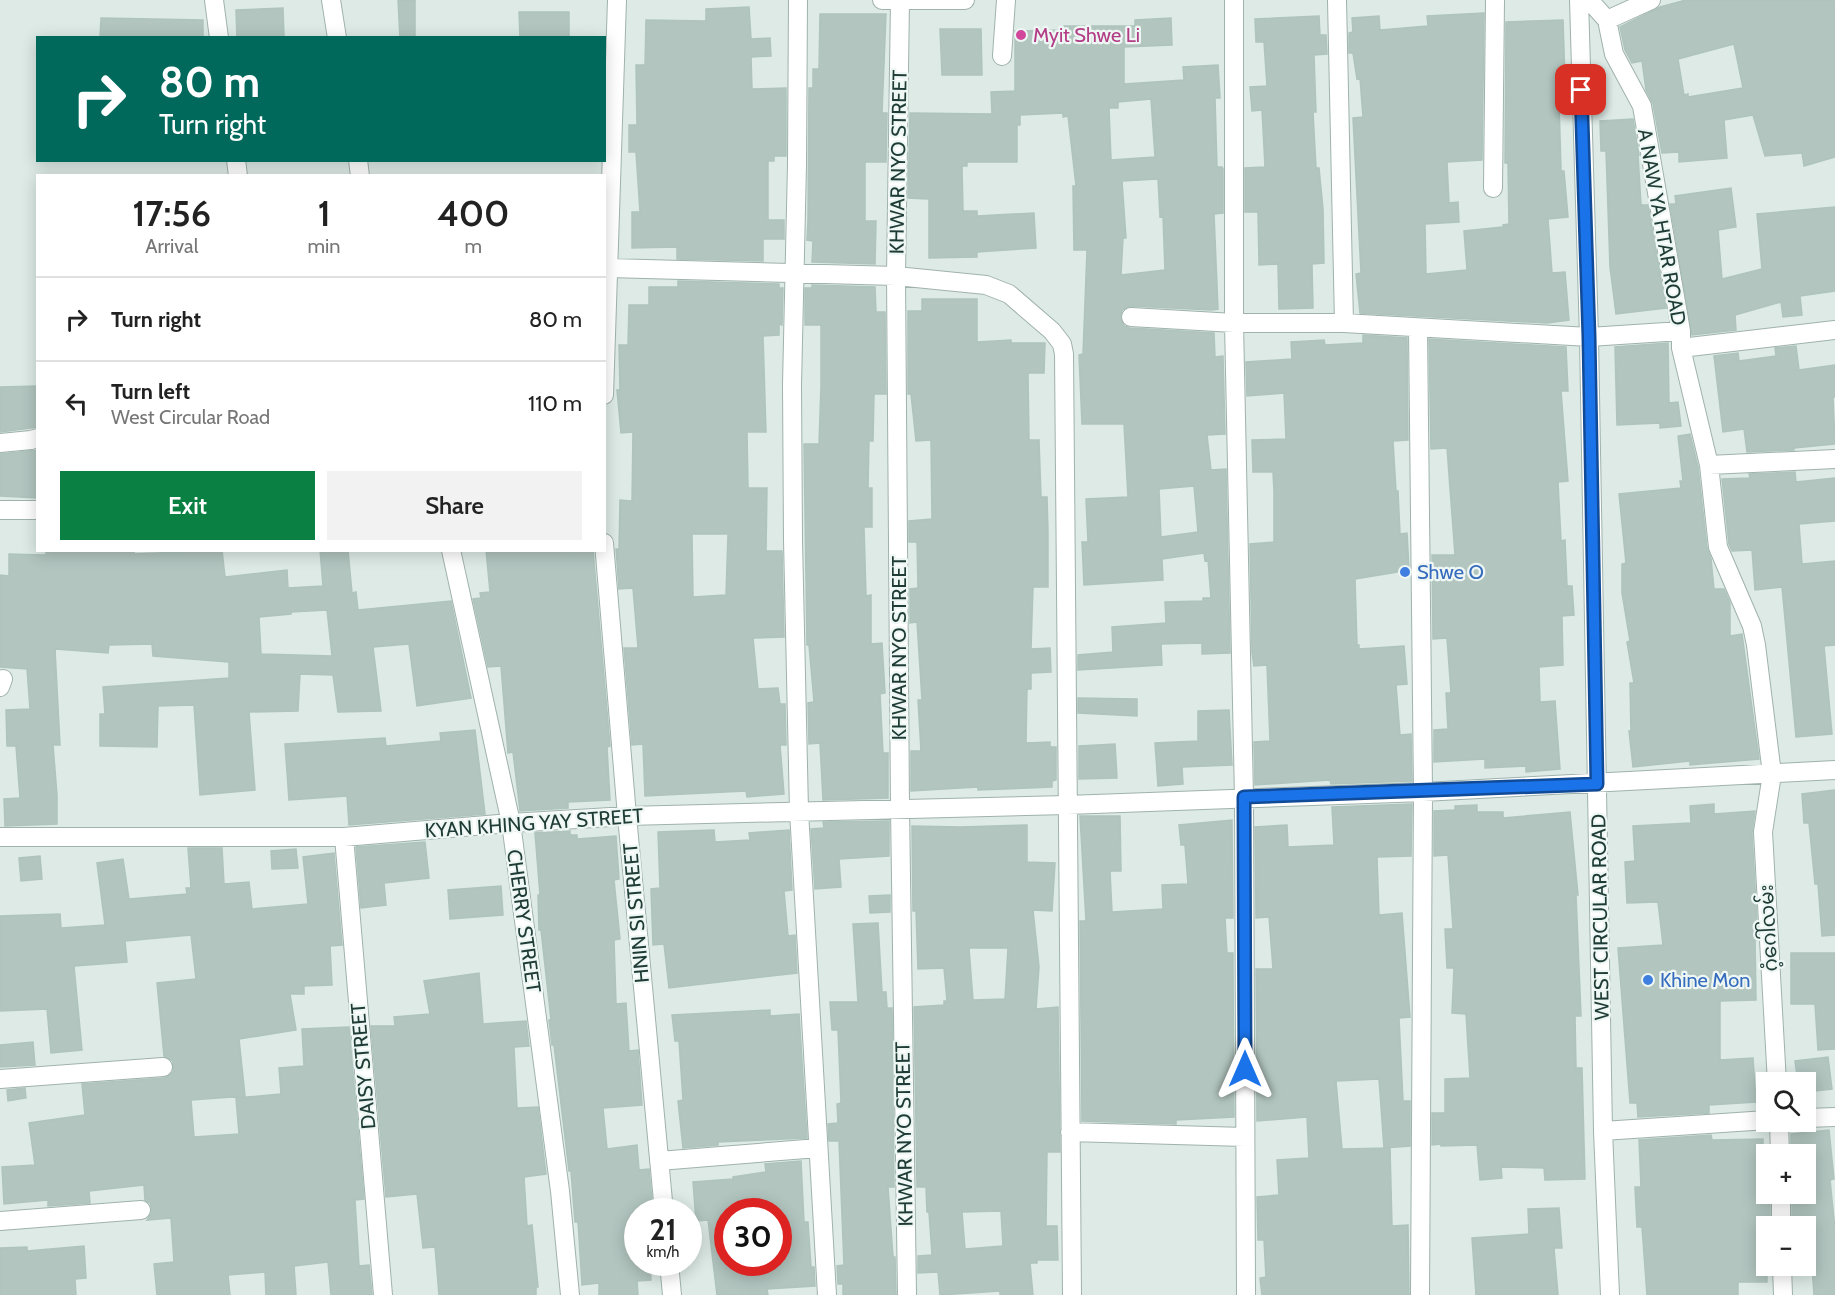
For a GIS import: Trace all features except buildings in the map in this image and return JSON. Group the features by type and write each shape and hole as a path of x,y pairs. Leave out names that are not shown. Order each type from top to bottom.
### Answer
{"street":[{"path":"214,0 219,36"},
{"path":"330,0 337,36"},
{"path":"606,344 617,0"},
{"path":"798,0 792,385 799,811 827,1295"},
{"path":"882,0 965,0"},
{"name":"KHWAR NYO STREET","path":"900,0 896,276 906,1295"},
{"path":"1002,56 1006,0"},
{"path":"1234,0 1234,323 1244,797 1246,1295"},
{"path":"1337,0 1344,323"},
{"path":"1493,188 1495,0"},
{"name":"WEST CIRCULAR ROAD","path":"1579,0 1589,337 1604,1131 1610,1295"},
{"path":"1589,0 1607,20 1651,0"},
{"name":"A NAW YA HTAR ROAD","path":"1607,20 1614,54 1642,106 1681,340 1708,465 1718,547 1752,626 1772,774"},
{"path":"609,268 896,276 986,285 1009,294 1052,331 1062,344 1064,354 1072,1295"},
{"path":"1131,316 1234,323 1344,323 1681,340 1835,330"},
{"path":"1418,328 1423,792 1420,1295"},
{"path":"0,443 36,439"},
{"path":"1708,465 1835,459"},
{"path":"0,510 36,510"},
{"name":"CHERRY STREET","path":"451,552 511,823 560,1191 570,1295"},
{"name":"HNIN SI STREET","path":"605,552 663,1198"},
{"name":"KYAN KHING YAY STREET","path":"0,837 344,837 627,816 1067,805 1423,792 1835,770"},
{"name":"ဂံ့ဂေါ်လမ်း","path":"1772,774 1763,832 1776,1072"},
{"name":"DAISY STREET","path":"344,837 383,1295"},
{"path":"0,1079 163,1067"},
{"path":"1816,1118 1835,1117"},
{"path":"1604,1131 1756,1121"},
{"path":"1070,1132 1245,1137"},
{"path":"659,1161 818,1148"},
{"path":"0,1221 141,1210"},
{"path":"670,1276 672,1295"},
{"path":"1782,1276 1783,1295"}],"place":[{"name":"Myit Shwe Li","path":"1021,35"},
{"name":"Shwe O","path":"1405,572"},
{"name":"Khine Mon","path":"1648,980"}],"route":[{"path":"1245,1069 1244,797 1597,784 1589,337 1581,90"}]}
